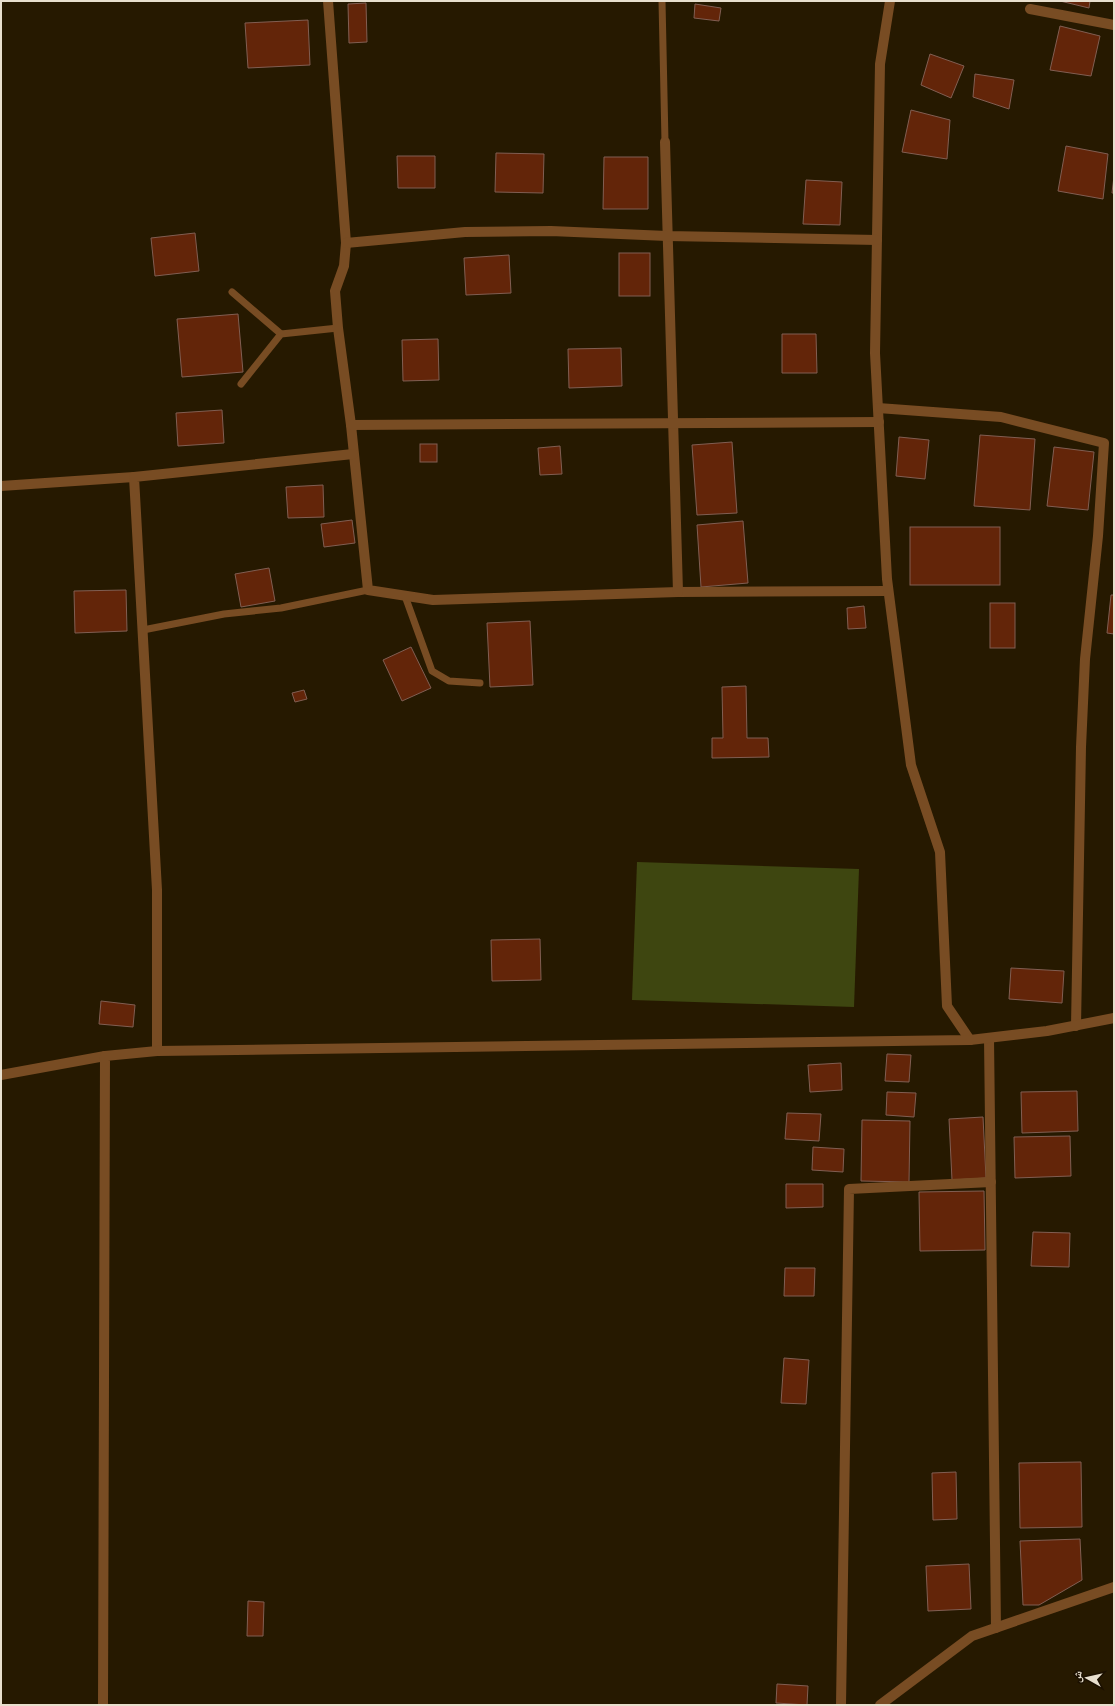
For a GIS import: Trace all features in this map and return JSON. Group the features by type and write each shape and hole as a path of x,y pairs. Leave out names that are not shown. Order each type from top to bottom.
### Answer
{"street":[{"path":"328,1 346,243 344,266 335,291 338,328 351,425 368,590 433,600 678,592 888,591"},
{"path":"890,1 880,64 875,353 888,591 911,765 940,852 947,1006 970,1040"},
{"path":"1030,9 1114,25"},
{"path":"665,142 678,592"},
{"path":"346,243 465,232 552,231 667,236 877,240"},
{"path":"878,408 1001,417 1104,443 1098,536 1085,659 1081,747 1076,1026"},
{"path":"351,425 879,422"},
{"path":"1,486 134,477 354,454"},
{"path":"134,477 157,890 157,1051"},
{"path":"1,1075 104,1056 157,1051 970,1040 1047,1031 1114,1018"},
{"path":"989,1038 996,1628"},
{"path":"103,1705 104,1056"},
{"path":"841,1705 849,1189 991,1182"},
{"path":"880,1705 972,1636 1114,1587"}],"lane":[{"path":"662,1 665,142"},
{"path":"232,292 281,334"},
{"path":"241,384 281,334 338,328"},
{"path":"143,630 224,614 281,608 368,590"},
{"path":"405,596 432,671 449,680 480,683"}],"green space":[{"path":"637,862 859,869 854,1007 632,1000"}],"building":[{"path":"1060,1 1090,1 1089,8"},
{"path":"366,3 367,42 349,43 348,4"},
{"path":"695,4 721,8 719,21 694,18"},
{"path":"308,20 310,65 248,68 245,23"},
{"path":"1060,26 1100,36 1091,76 1050,70"},
{"path":"930,54 964,66 951,98 921,85"},
{"path":"975,74 1014,80 1009,109 973,97"},
{"path":"911,110 950,120 947,159 902,152"},
{"path":"1066,146 1108,154 1103,199 1058,191"},
{"path":"496,153 544,154 543,193 495,192"},
{"path":"397,156 435,156 435,188 398,188"},
{"path":"604,157 648,157 648,209 603,209"},
{"path":"1114,176 1114,193 1112,193"},
{"path":"806,180 842,182 840,225 803,224"},
{"path":"195,233 199,271 155,276 151,238"},
{"path":"619,253 650,253 650,296 619,296"},
{"path":"509,255 511,293 466,295 464,258"},
{"path":"238,314 243,372 182,377 177,319"},
{"path":"782,334 816,334 817,373 782,373"},
{"path":"438,339 439,380 403,381 402,340"},
{"path":"621,348 622,386 569,388 568,349"},
{"path":"222,410 224,443 178,446 176,413"},
{"path":"980,435 1035,439 1030,510 974,506"},
{"path":"899,437 929,440 925,479 896,476"},
{"path":"732,442 737,513 697,515 692,445"},
{"path":"420,444 437,444 437,462 420,462"},
{"path":"560,446 562,474 540,475 538,448"},
{"path":"1054,447 1094,452 1088,510 1047,506"},
{"path":"323,485 324,517 288,518 286,487"},
{"path":"352,520 355,543 324,547 321,524"},
{"path":"743,521 748,583 701,587 697,525"},
{"path":"910,527 1000,527 1000,585 910,585"},
{"path":"269,568 275,601 241,607 235,574"},
{"path":"126,590 127,631 75,633 74,591"},
{"path":"1111,595 1114,595 1114,634 1107,633"},
{"path":"990,603 1015,603 1015,648 990,648"},
{"path":"864,606 866,628 848,629 847,608"},
{"path":"530,621 533,685 490,687 487,623"},
{"path":"411,647 431,688 402,701 383,660"},
{"path":"746,686 747,738 768,738 769,757 712,758 712,738 723,738 722,687"},
{"path":"304,690 307,699 295,702 292,693"},
{"path":"540,939 541,980 492,981 491,940"},
{"path":"1011,968 1064,971 1062,1003 1009,999"},
{"path":"101,1001 135,1005 133,1027 99,1024"},
{"path":"887,1054 911,1055 909,1082 885,1081"},
{"path":"841,1063 842,1090 810,1092 808,1065"},
{"path":"1077,1091 1078,1131 1022,1133 1021,1092"},
{"path":"887,1092 916,1093 914,1117 886,1115"},
{"path":"787,1113 821,1114 819,1141 785,1139"},
{"path":"983,1117 986,1178 952,1180 949,1119"},
{"path":"862,1120 910,1121 909,1182 861,1181"},
{"path":"1070,1136 1071,1176 1015,1178 1014,1137"},
{"path":"813,1147 844,1149 843,1172 812,1170"},
{"path":"786,1184 823,1184 823,1207 786,1208"},
{"path":"984,1191 985,1250 920,1251 919,1192"},
{"path":"1033,1232 1070,1233 1069,1267 1031,1266"},
{"path":"785,1268 815,1268 814,1296 784,1296"},
{"path":"784,1358 809,1360 806,1404 781,1403"},
{"path":"1081,1462 1082,1527 1020,1528 1019,1463"},
{"path":"956,1472 957,1519 933,1520 932,1473"},
{"path":"1080,1539 1082,1580 1039,1605 1023,1605 1020,1541"},
{"path":"969,1564 971,1609 928,1611 926,1566"},
{"path":"248,1601 264,1602 263,1636 247,1636"},
{"path":"777,1684 808,1686 807,1705 776,1703"}]}
